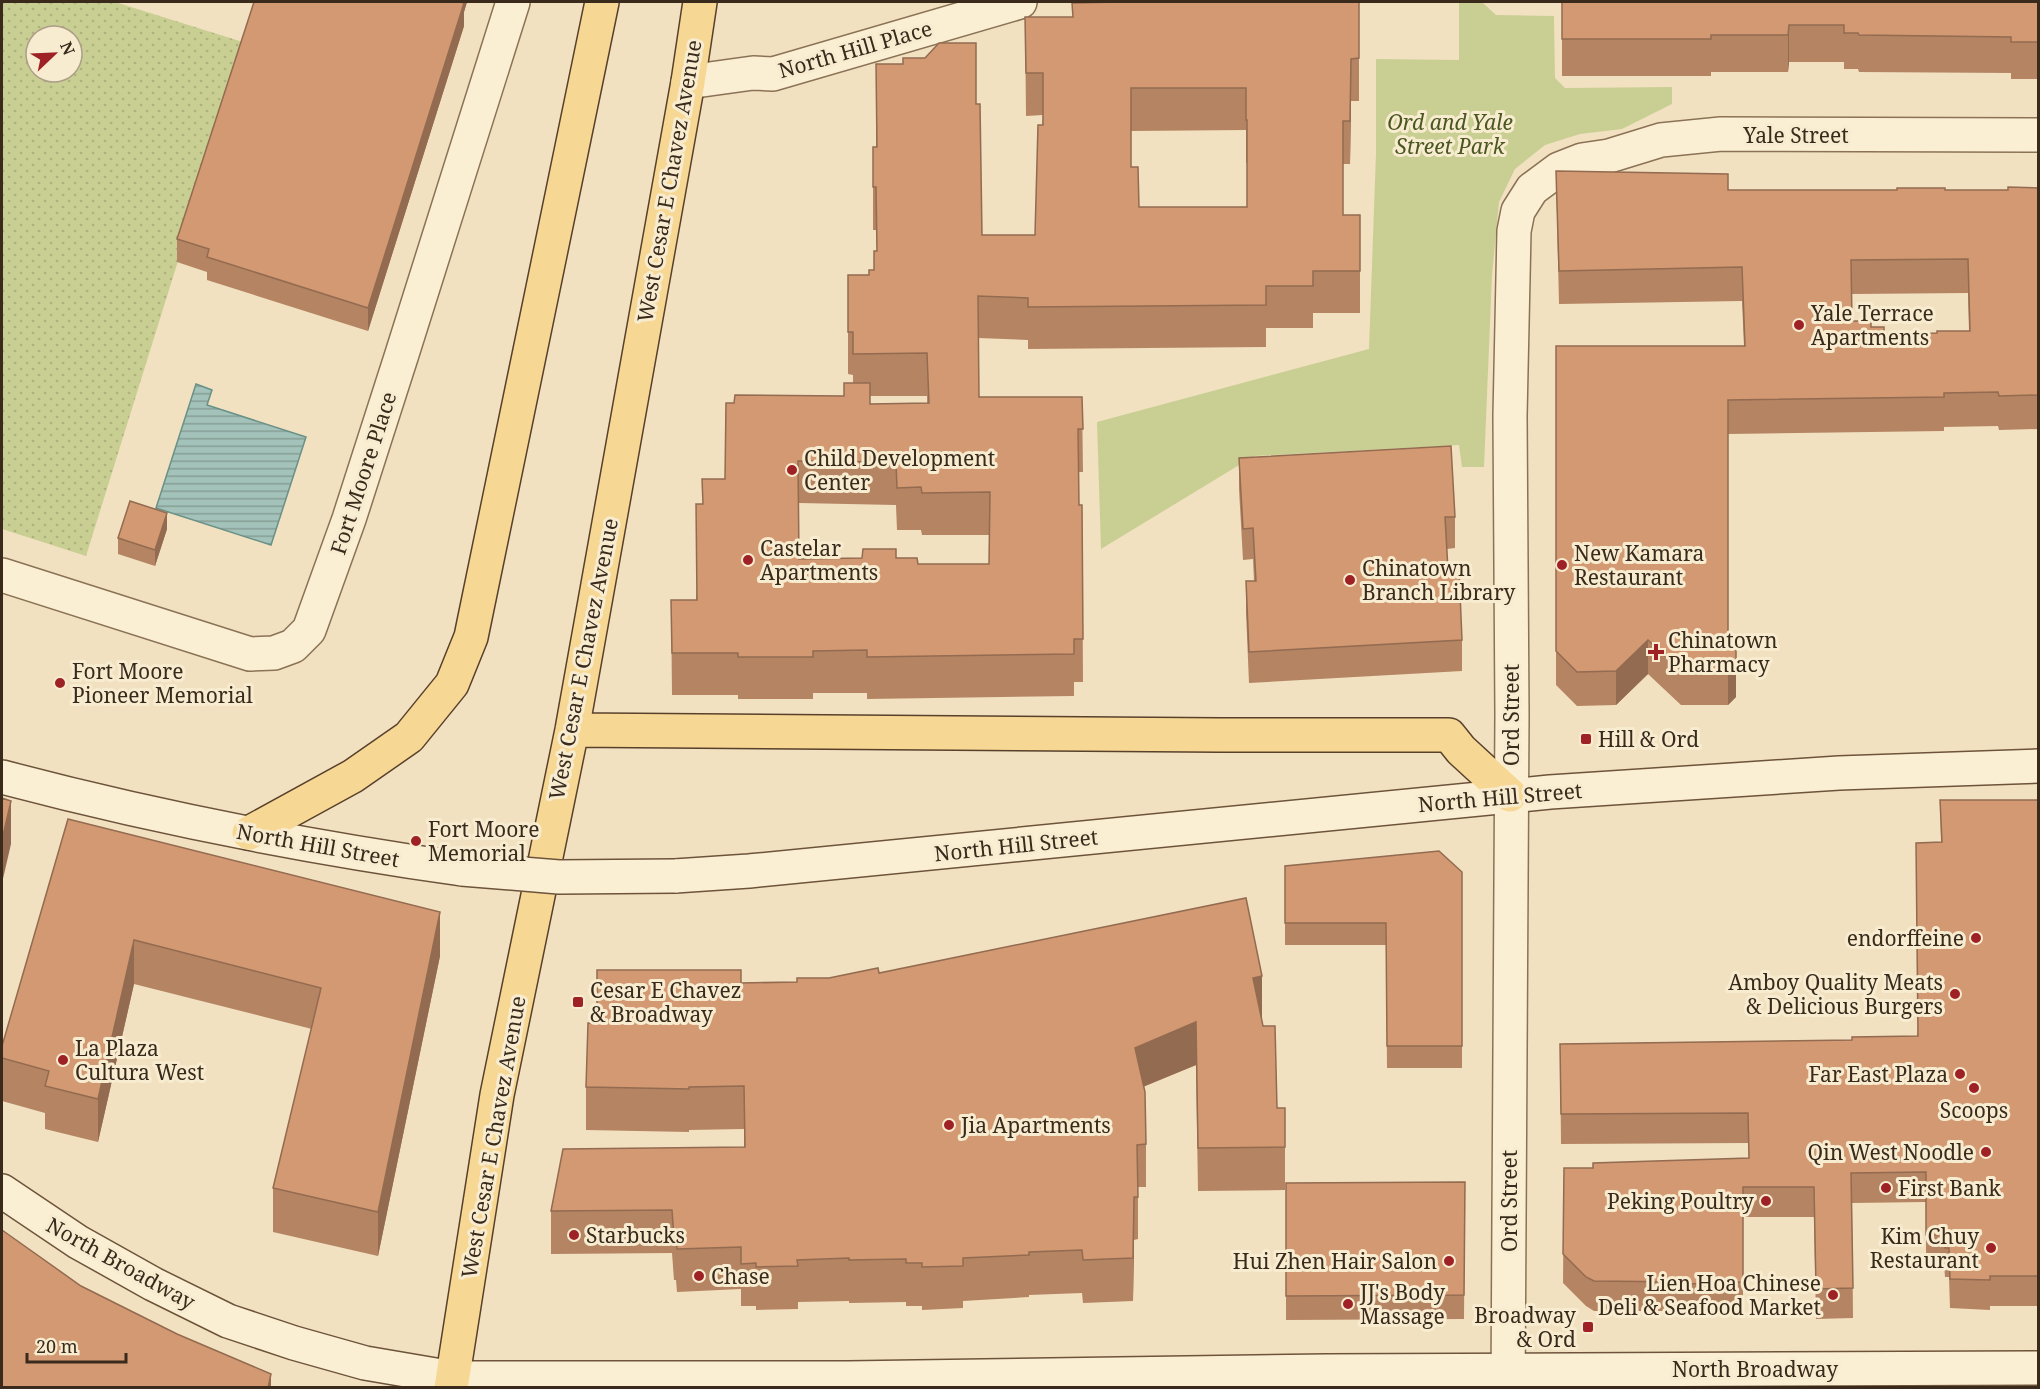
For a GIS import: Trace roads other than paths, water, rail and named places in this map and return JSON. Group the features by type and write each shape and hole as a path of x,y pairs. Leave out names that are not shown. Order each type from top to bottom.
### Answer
{"main road":[{"name":"Fort Moore Place","path":"2,575 250,654 274,653 293,646 309,630 402,354 513,2"},
{"path":"249,833 353,776 410,737 452,684 471,637 602,2"},
{"name":"West Cesar E Chavez Avenue","path":"452,1383 497,1095 572,730 688,82 700,2"},
{"name":"North Hill Place","path":"688,82 753,73 773,74 1020,2"},
{"name":"Yale Street","path":"1559,169 1582,160 1609,156 1661,140 1721,134 2038,135"},
{"name":"Ord Street","path":"1508,1379 1512,861 1510,416 1514,231 1518,211 1532,189 1559,169"},
{"path":"572,730 1449,735 1461,750 1510,795"},
{"name":"North Hill Street","path":"2,777 64,794 366,855 462,868 559,877 675,876 749,871 1510,795 1839,773 2038,766"},
{"name":"North Broadway","path":"2,1191 78,1242 153,1284 228,1321 365,1363 452,1383 1327,1371 1508,1379 2038,1368"}],"water":[{"path":"196,384 212,390 207,405 306,437 271,545 156,508"}],"place":[{"name":"Yale Terrace Apartments","path":"1799,325"},
{"name":"Child Development Center","path":"792,470"},
{"name":"Castelar Apartments","path":"748,560"},
{"name":"New Kamara Restaurant","path":"1562,565"},
{"name":"Chinatown Branch Library","path":"1350,580"},
{"name":"Chinatown Pharmacy","path":"1656,652"},
{"name":"Fort Moore Pioneer Memorial","path":"60,683"},
{"name":"Hill & Ord","path":"1586,739"},
{"name":"Fort Moore Memorial","path":"416,841"},
{"name":"endorffeine","path":"1976,938"},
{"name":"Amboy Quality Meats & Delicious Burgers","path":"1955,994"},
{"name":"Cesar E Chavez & Broadway","path":"578,1002"},
{"name":"La Plaza Cultura West","path":"63,1060"},
{"name":"Far East Plaza","path":"1960,1074"},
{"name":"Scoops","path":"1974,1088"},
{"name":"Jia Apartments","path":"949,1125"},
{"name":"Qin West Noodle","path":"1986,1152"},
{"name":"First Bank","path":"1886,1188"},
{"name":"Peking Poultry","path":"1766,1201"},
{"name":"Starbucks","path":"574,1235"},
{"name":"Kim Chuy Restaurant","path":"1991,1248"},
{"name":"Hui Zhen Hair Salon","path":"1449,1261"},
{"name":"Chase","path":"699,1276"},
{"name":"Lien Hoa Chinese Deli & Seafood Market","path":"1833,1295"},
{"name":"JJ's Body Massage","path":"1348,1304"},
{"name":"Broadway & Ord","path":"1588,1327"}],"park label":[{"name":"Ord and Yale Street Park","path":"1450,134"}]}
